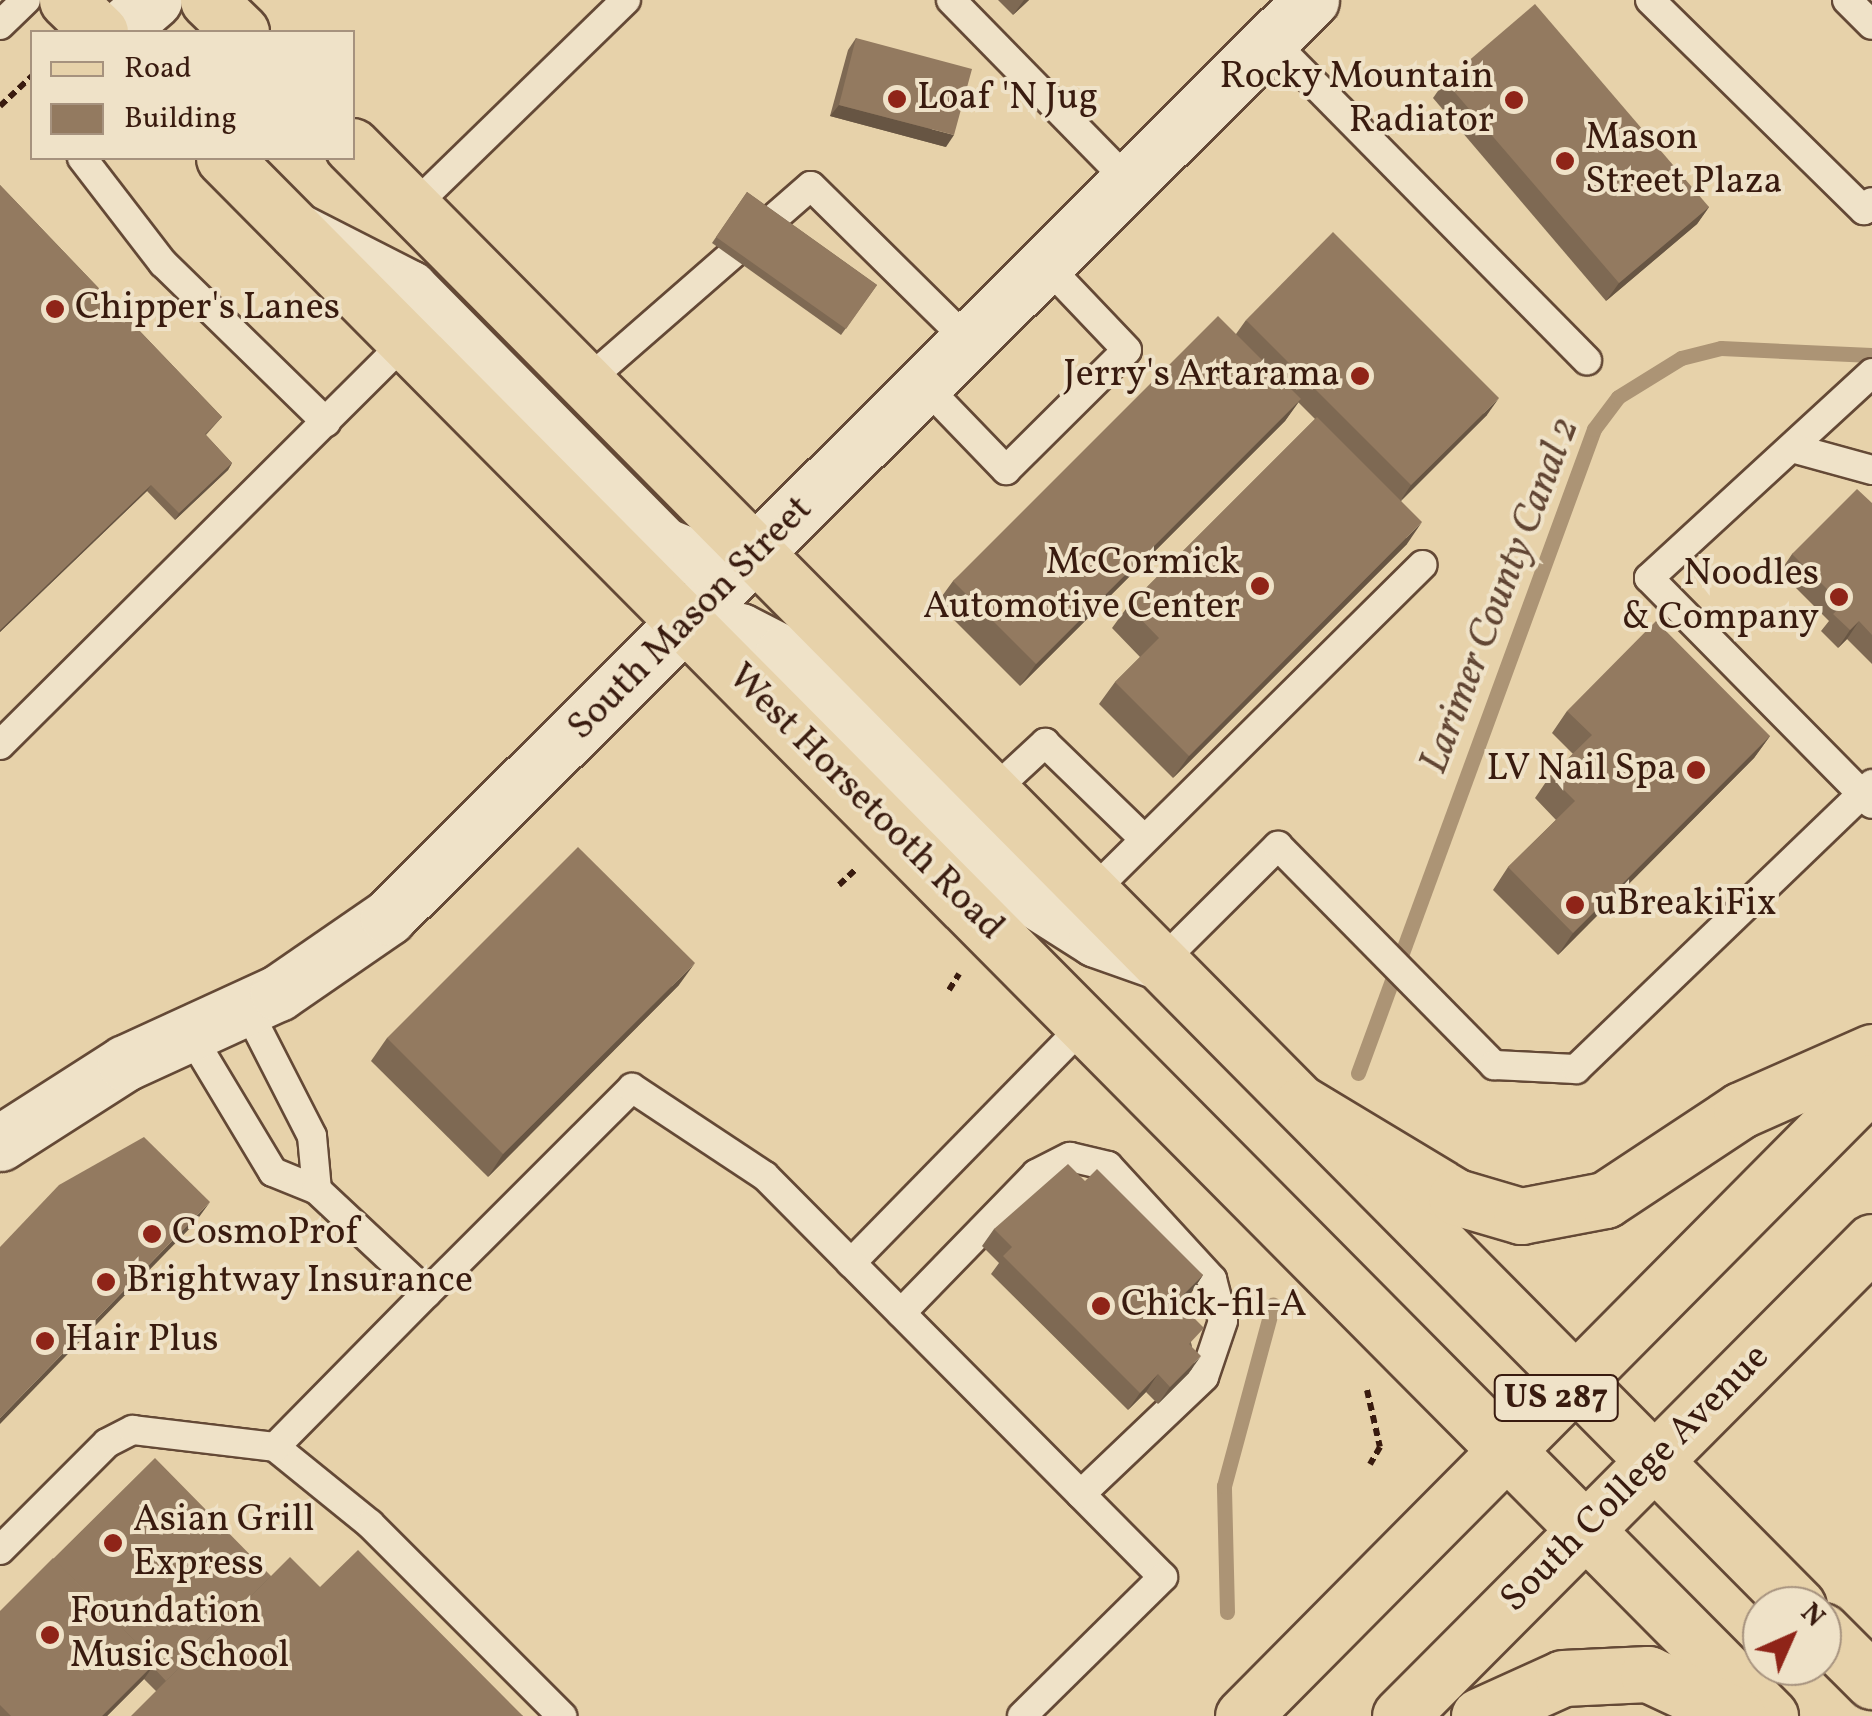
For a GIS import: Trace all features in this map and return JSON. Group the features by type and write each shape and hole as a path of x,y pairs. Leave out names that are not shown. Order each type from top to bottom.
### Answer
{"main road":[{"path":"67,0 98,30"},
{"path":"208,0 238,30"},
{"path":"355,149 1778,1586"},
{"name":"West Horsetooth Road","path":"226,160 1770,1716"},
{"path":"1302,1104 1456,1196 1521,1216 1605,1200 1741,1110 1872,1052"},
{"name":"US 287","path":"1243,1716 1872,1082"},
{"name":"South College Avenue","path":"1400,1716 1872,1242"},
{"path":"1842,1650 1872,1681"},
{"path":"1479,1716 1563,1678 1648,1674 1738,1716"}],"street":[{"path":"119,30 154,0"},
{"name":"South Mason Street","path":"1,1140 190,1034 336,959 388,917 1311,0"},
{"path":"297,230 409,288 663,545 700,560 756,554"},
{"path":"686,624 740,631 783,652 1030,897 1096,939 1161,962"}],"lane":[{"path":"0,25 26,0"},
{"path":"413,207 626,0"},
{"path":"951,0 1130,182"},
{"path":"1650,0 1864,210 1872,202"},
{"path":"1848,0 1872,24"},
{"path":"1271,40 1586,361"},
{"path":"84,160 163,263 326,422"},
{"path":"586,382 811,186 969,342"},
{"path":"925,386 1006,470 1127,350 1046,265"},
{"path":"0,745 406,341"},
{"path":"1161,962 1278,846 1494,1065 1576,1069 1869,794 1649,578 1872,373"},
{"path":"1792,448 1872,470"},
{"path":"1092,892 1422,564"},
{"path":"992,793 1045,743 1144,839"},
{"path":"246,1007 312,1136 317,1190"},
{"path":"851,1264 1084,1025"},
{"path":"190,1034 273,1172 317,1190 427,1293"},
{"path":"274,1447 632,1088 765,1176 1163,1577 1022,1716"},
{"path":"901,1313 1036,1174 1070,1156 1108,1166 1212,1279 1223,1322 1204,1376 1081,1494"},
{"path":"0,1550 107,1443 133,1430 274,1447 370,1524 562,1716"}],"path":[{"path":"0,106 30,78"},
{"path":"839,885 856,868"},
{"path":"950,990 960,972"},
{"path":"1368,1391 1380,1448 1370,1464"}],"building":[{"name":"Mason Street Plaza","path":"1535,4 1709,207 1619,283 1445,81"},
{"name":"Loaf 'N Jug","path":"856,38 972,69 954,135 839,105"},
{"name":"Chipper's Lanes","path":"0,185 222,417 205,434 232,463 179,513 151,485 0,630"},
{"path":"747,192 877,285 846,329 716,237"},
{"name":"Jerry's Artarama","path":"1333,232 1499,398 1411,485 1246,320"},
{"path":"1218,316 1301,399 1036,664 953,581"},
{"name":"McCormick Automotive Center","path":"1317,417 1422,522 1189,756 1115,682 1159,638 1128,606"},
{"name":"Noodles & Company","path":"1857,489 1872,503 1872,635 1859,621 1850,630 1833,614 1843,605 1792,554"},
{"path":"1656,621 1770,736 1573,933 1508,867 1575,801 1550,776 1592,735 1567,711"},
{"path":"578,847 695,963 503,1154 387,1038"},
{"path":"144,1137 210,1202 0,1418 0,1247 59,1185"},
{"name":"Chick-fil-A","path":"1068,1164 1085,1181 1097,1169 1203,1275 1177,1301 1204,1328 1189,1344 1201,1356 1170,1387 1158,1374 1140,1393 1003,1256 1012,1247 994,1229"},
{"path":"155,1458 271,1576 166,1681 153,1667 156,1662 53,1559"},
{"path":"358,1550 523,1716 131,1716 290,1557 320,1587"},
{"name":"Foundation Music School","path":"53,1558 156,1662 102,1716 11,1716 0,1705 0,1611"}],"waterway":[{"name":"Larimer County Canal 2","path":"1358,1073 1594,429 1618,397 1681,358 1721,348 1872,355"},
{"name":"Larimer County Canal 2","path":"1227,1612 1224,1486 1273,1305"}],"place":[{"name":"Loaf 'N Jug","path":"897,99"},
{"name":"Rocky Mountain Radiator","path":"1514,100"},
{"name":"Mason Street Plaza","path":"1565,161"},
{"name":"Chipper's Lanes","path":"55,309"},
{"name":"Jerry's Artarama","path":"1360,376"},
{"name":"McCormick Automotive Center","path":"1260,586"},
{"name":"Noodles & Company","path":"1839,597"},
{"name":"LV Nail Spa","path":"1696,770"},
{"name":"uBreakiFix","path":"1575,905"},
{"name":"CosmoProf","path":"152,1234"},
{"name":"Brightway Insurance","path":"106,1282"},
{"name":"Chick-fil-A","path":"1101,1306"},
{"name":"Hair Plus","path":"45,1341"},
{"name":"Asian Grill Express","path":"113,1543"},
{"name":"Foundation Music School","path":"50,1635"}]}
